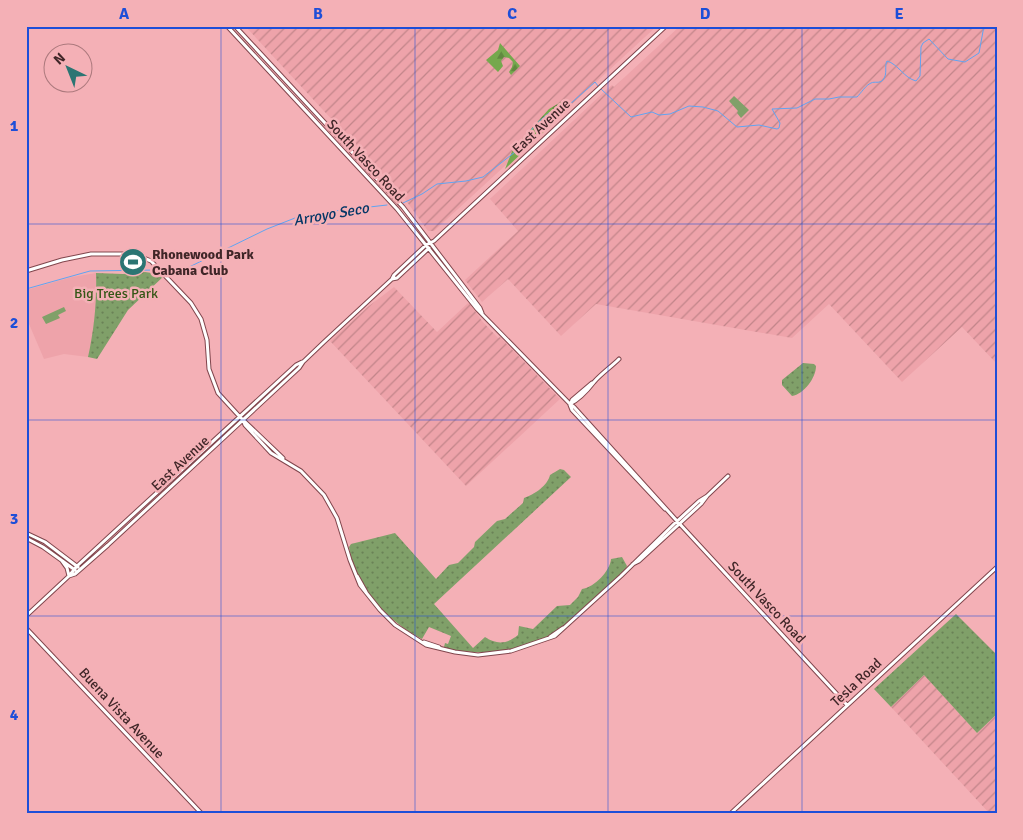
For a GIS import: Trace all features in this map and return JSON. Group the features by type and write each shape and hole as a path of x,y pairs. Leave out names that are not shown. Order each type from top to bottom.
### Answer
{"main road":[{"name":"South Vasco Road","path":"227,26 388,199 477,309 574,407 678,523 847,705"},
{"name":"South Vasco Road","path":"235,26 394,197 431,243 482,313"},
{"name":"East Avenue","path":"26,616 77,569 113,540 242,418 299,368 303,362 426,245 431,243 456,221 666,26"},
{"name":"East Avenue","path":"392,279 397,278 429,249 431,243"},
{"path":"26,270 77,256 110,253 138,255 150,261 159,269 191,303 201,319 206,332 208,363 213,382 223,399 242,418 245,425 271,453 301,471 331,506 339,523 350,560 360,585 366,594 395,625 423,642 442,649 469,654 495,654 524,648 560,632 633,564 639,562 678,523 702,504 707,496 728,476"},
{"path":"571,404 619,359"},
{"path":"26,536 46,543 77,569"},
{"path":"26,536 77,569"},
{"path":"60,559 67,568 69,576"},
{"name":"Tesla Road","path":"730,814 997,566"},
{"name":"Buena Vista Avenue","path":"26,628 202,814"}],"shaded area":[{"path":"245,26 657,26 434,231 428,231 402,195"},
{"path":"680,26 951,26 953,28 955,26 997,26 997,364 962,327 902,382 829,304 792,338 596,304 561,336 508,279 482,302 465,280 518,231 490,199 607,89 612,85 614,87"},
{"path":"96,273 97,295 92,341 88,357 64,354 44,359 26,317 26,290 72,277"},
{"path":"394,287 437,332 468,303 470,304 482,321 498,338 500,337 560,399 466,486 330,341 369,306"},
{"path":"924,675 977,733 997,714 997,814 990,814 891,707"}],"green space":[{"path":"500,43 520,66 511,75 509,72 513,62 509,58 504,57 501,61 503,66 498,72 486,60 498,50"},
{"path":"734,96 749,110 741,118 737,113 738,111 729,101"},
{"path":"561,102 569,108 505,169 513,149 549,109"},
{"name":"Big Trees Park","path":"145,272 165,275 128,310 97,359 88,357 95,315 96,273 123,274"},
{"path":"64,307 66,311 58,315 60,318 46,324 42,317"},
{"path":"803,363 816,366 814,375 805,389 792,396 782,385 782,380"},
{"path":"560,469 564,470 571,477 434,604 473,648 485,637 498,642 506,642 518,635 519,626 533,629 557,606 570,605 578,597 582,589 587,588 601,578 608,568 611,559 622,557 627,566 625,570 564,626 548,636 530,645 492,653 455,651 444,647 445,643 448,644 451,636 429,627 422,639 409,632 385,612 365,588 352,561 349,547 351,544 395,533 436,579 449,565 458,563 474,547 475,542 497,521 505,519 523,503 524,498 540,489 549,479 550,475"},
{"path":"956,614 997,655 997,714 977,733 924,675 891,707 874,689"}],"waterway":[{"name":"Arroyo Seco","path":"601,89 631,117 652,112 659,115 670,114 689,106 703,107 718,111 737,127 759,125 777,129 780,123 772,109 797,108 815,99 857,97 869,84 883,80 887,61 916,81 920,76 921,47 929,39 948,59 965,62 979,53 984,26"},
{"name":"Arroyo Seco","path":"403,203 437,184 483,177 515,152 536,124 549,113 569,105 595,82 598,86"},
{"name":"Arroyo Seco","path":"166,271 181,271 267,229 295,218 317,213 387,205"},
{"name":"Arroyo Seco","path":"26,289 90,271 156,270"}],"place":[{"name":"Rhonewood Park Cabana Club","path":"133,262"}]}
